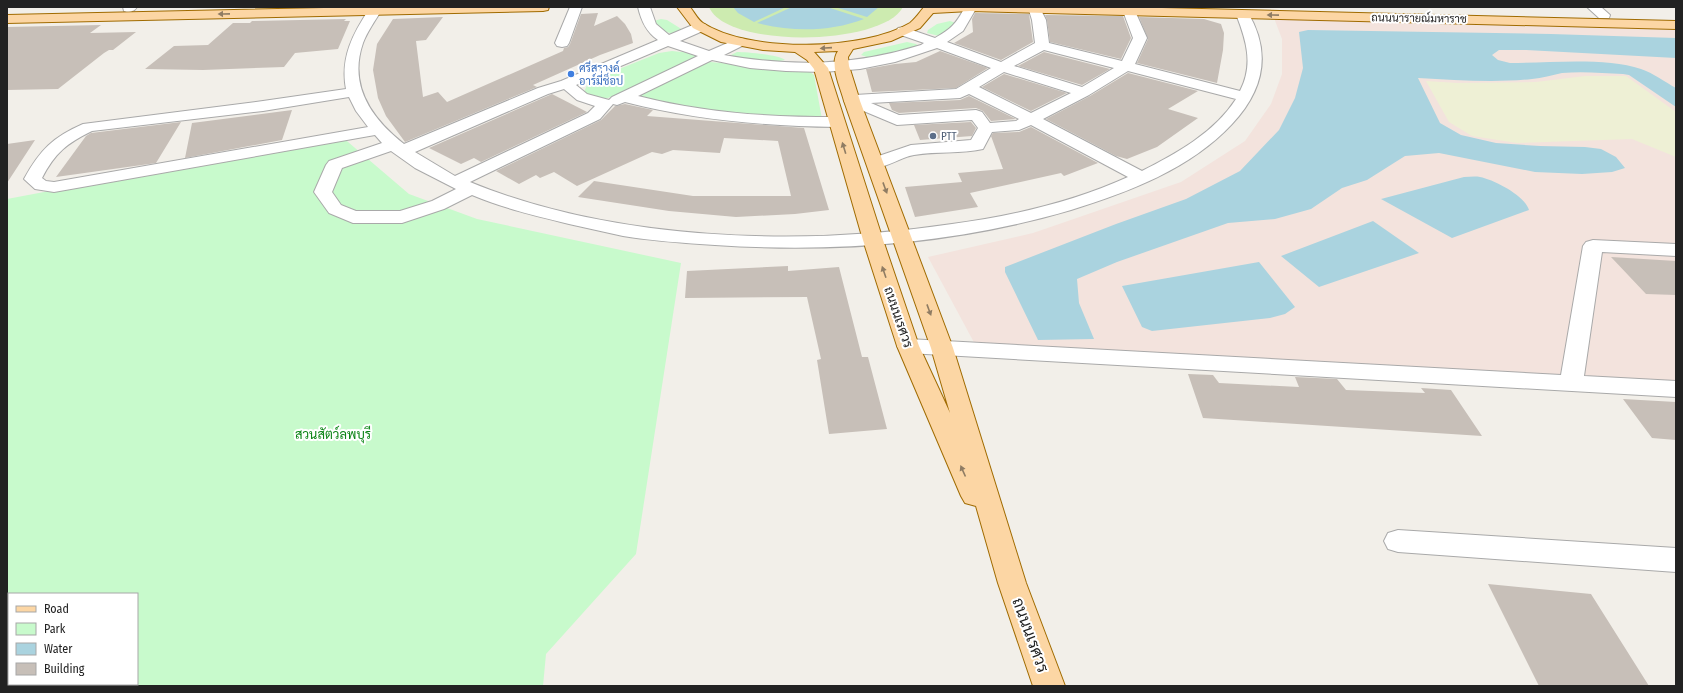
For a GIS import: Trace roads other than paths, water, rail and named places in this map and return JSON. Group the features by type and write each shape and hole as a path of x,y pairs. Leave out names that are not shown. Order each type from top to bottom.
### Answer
{"main road":[{"path":"7,11 207,7"},
{"path":"7,19 376,9 543,7"},
{"path":"683,7 684,13 690,20 717,36 739,42 768,47 800,49 848,46 878,40 916,25 925,17 931,8"},
{"name":"ถนนนารายณ์มหาราช","path":"1286,7 1676,16"},
{"name":"ถนนนารายณ์มหาราช","path":"931,8 1034,8 1676,25"},
{"path":"842,66 841,57 848,46"},
{"name":"ถนนนเรศวร","path":"800,49 812,57 821,68 836,122 908,346 1012,583"},
{"name":"ถนนนเรศวร","path":"842,66 852,101 903,237 942,348 1012,583 1049,686"}],"street":[{"path":"562,43 576,7"},
{"path":"644,7 646,20 652,28 668,41 708,57 770,67 821,68 891,58 910,53 936,43 952,34 962,25 971,7"},
{"path":"1593,7 1604,15"},
{"path":"1034,8 1039,20 1042,45"},
{"path":"376,9 356,43 352,78 354,92 366,115 378,130 398,148 423,165 463,186 531,210 636,232 758,243 873,240 979,227 1069,206 1142,178 1189,152 1224,125 1245,97 1255,68 1254,42 1242,14"},
{"path":"986,128 1020,125 1084,92 1127,66 1140,38 1129,11"},
{"path":"700,27 566,84 543,91 398,148 335,165 323,192 335,208 353,217 402,216 438,205 463,186 594,116 606,104 624,97 739,42"},
{"path":"904,31 1002,67 1084,92"},
{"path":"852,101 960,93 1002,67 1042,45 1245,97"},
{"path":"566,84 582,97 606,104"},
{"path":"969,88 1032,119 1142,178"},
{"path":"354,92 263,106 89,127 73,134 57,145 44,158 33,179 40,185 54,187 378,130"},
{"path":"624,97 698,114 786,122 836,122"},
{"path":"852,101 904,135 978,144 986,128"},
{"path":"876,163 904,135 976,115 986,128"},
{"path":"1571,384 1593,246 1676,250"},
{"path":"908,346 1676,389"},
{"path":"1398,541 1676,560"}],"water":[{"path":"733,7 786,7 754,22 738,13"},
{"path":"792,7 827,7 864,19 838,26 811,29 784,28 757,23"},
{"path":"835,7 879,7 867,17"},
{"path":"1308,30 1551,34 1676,38 1676,58 1526,50 1499,50 1492,55 1498,60 1510,63 1594,62 1627,65 1654,75 1676,88 1676,107 1629,75 1623,74 1570,72 1536,79 1504,81 1418,78 1440,123 1461,135 1496,143 1601,149 1616,157 1625,168 1612,172 1582,174 1535,172 1439,153 1405,156 1367,180 1342,188 1311,209 1275,219 1228,223 1117,262 1077,279 1079,303 1094,339 1038,340 1005,272 1005,267 1116,224 1186,199 1240,171 1279,130 1295,98 1303,68 1299,32"},
{"path":"1464,177 1480,177 1493,181 1509,189 1522,199 1529,210 1452,238 1381,199"},
{"path":"1373,221 1419,253 1319,287 1281,256"},
{"path":"1259,262 1295,307 1285,314 1270,318 1152,331 1142,327 1122,286"}],"place":[{"name":"ศรีสุรางค์ อาร์มี่ช็อป","path":"571,74"},
{"name":"PTT","path":"933,136"}],"park label":[{"name":"สวนสัตว์ลพบุรี","path":"333,434"}]}
